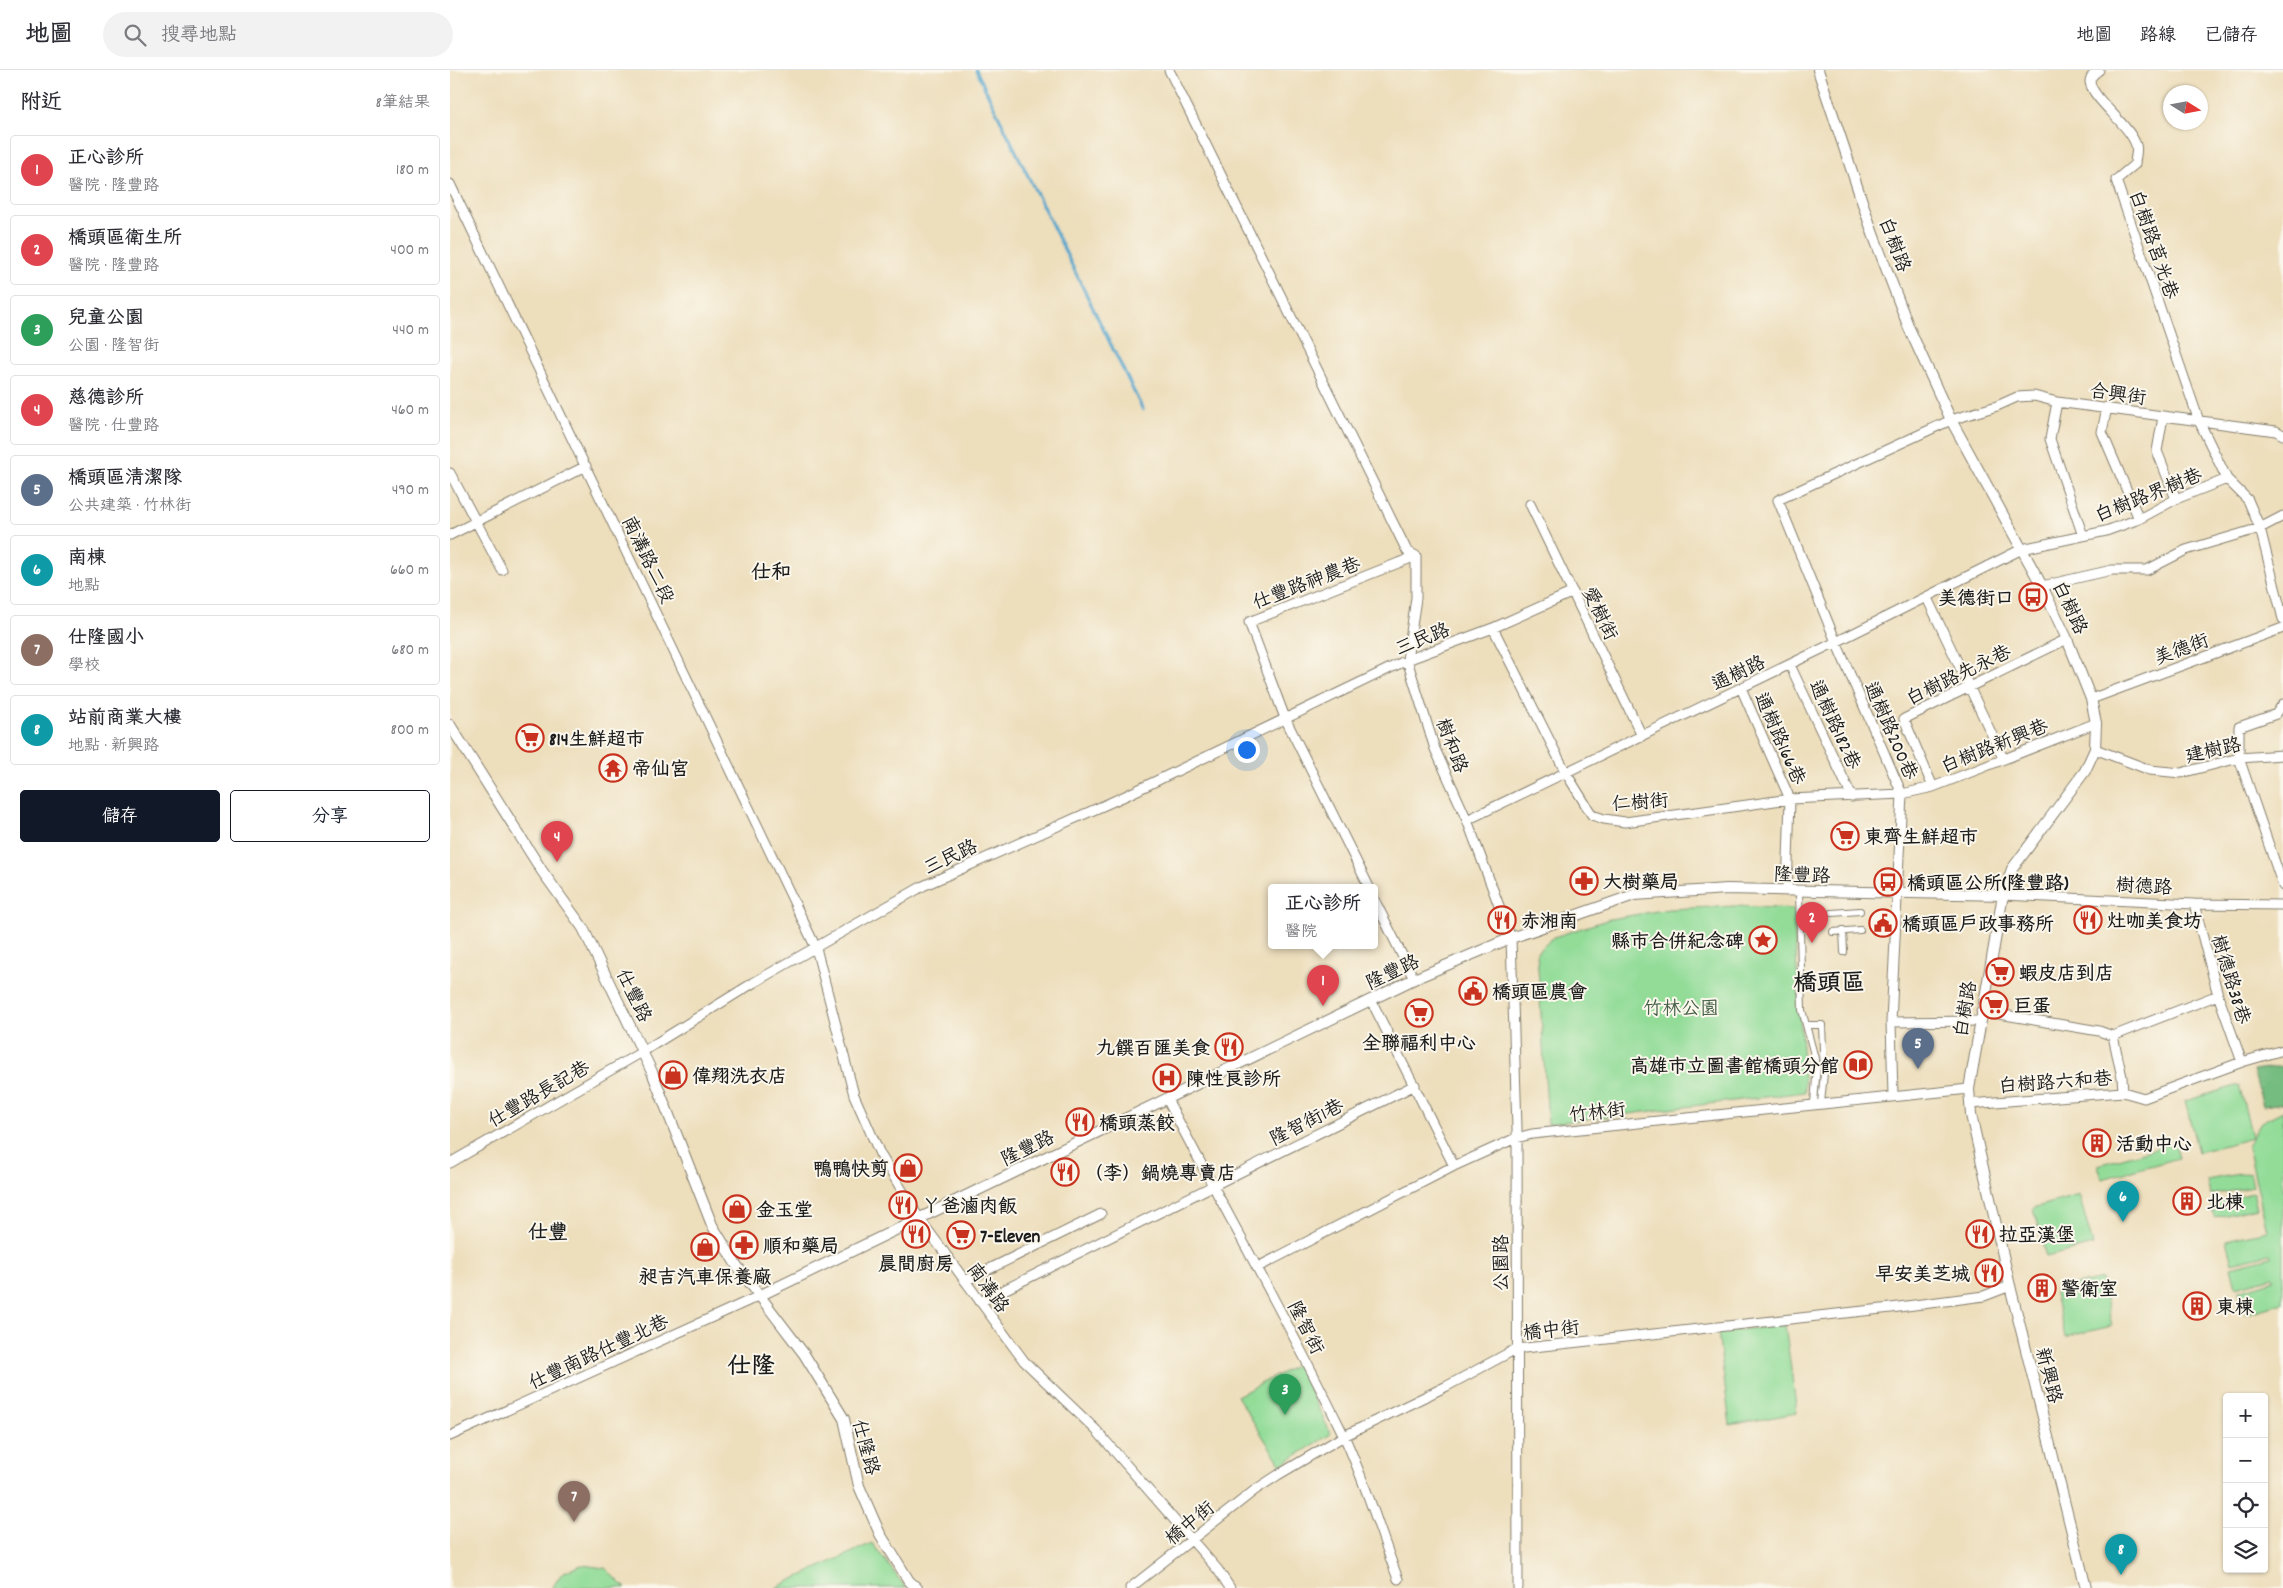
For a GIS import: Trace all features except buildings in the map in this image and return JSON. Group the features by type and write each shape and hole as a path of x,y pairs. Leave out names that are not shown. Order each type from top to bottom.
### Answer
{"street":[{"path":"1169,70 1407,551 1416,556"},
{"name":"白樹路","path":"1818,70 1873,234 1909,328 1951,420 2042,586 2067,639 2091,699 2096,723 2095,749 2085,771 2012,869 2003,895 1980,1016 1969,1089 1970,1104 1984,1170"},
{"name":"白樹路莒光巷","path":"2099,70 2091,77 2090,82 2094,91 2127,128 2137,146 2135,164 2116,180 2199,421"},
{"name":"南溝路二段","path":"450,184 816,948"},
{"name":"合興街","path":"1951,420 1996,406 2016,397 2034,396 2057,402 2107,407 2163,417 2276,431 2283,435"},
{"path":"2057,402 2050,439 2083,536"},
{"path":"2107,407 2102,432 2139,519"},
{"path":"2163,417 2157,451 2176,499"},
{"name":"通樹路200巷","path":"1893,1096 1891,1022 1902,794 1836,642 1778,500 1951,420"},
{"path":"2199,421 2227,479 2248,500 2260,528 2283,619"},
{"path":"450,535 586,466"},
{"path":"450,473 502,570"},
{"name":"白樹路界樹巷","path":"2022,549 2083,536 2139,519 2176,499 2227,479"},
{"name":"愛樹街","path":"1530,504 1642,736"},
{"path":"2042,586 2112,570 2147,570 2186,550 2260,528 2283,516"},
{"name":"通樹路","path":"1467,820 1927,598 2022,549"},
{"name":"樹和路","path":"1416,556 1416,598 1407,660 1436,749 1467,820 1511,938"},
{"name":"仕豐路神農巷","path":"1285,718 1249,622 1416,556"},
{"name":"三民路","path":"642,1052 718,1004 923,886 1125,796 1407,660 1493,628 1573,592"},
{"path":"1927,598 2003,758"},
{"name":"仁樹街","path":"1493,628 1566,773 1592,815 1625,822 1790,799 1902,794"},
{"name":"美德街","path":"2091,699 2283,628"},
{"name":"白樹路先永巷","path":"1933,787 1904,719 2067,639"},
{"name":"通樹路182巷","path":"1790,664 1852,797"},
{"name":"通樹路166巷","path":"1741,688 1790,799 1787,891"},
{"path":"2283,704 2276,714 2240,727 2239,758 2283,886"},
{"path":"1285,718 1367,884"},
{"name":"白樹路新興巷","path":"1902,794 1933,787 2096,723"},
{"name":"仕豐路","path":"450,725 542,871 583,928 671,1117 712,1225 759,1296"},
{"name":"建樹路","path":"2095,749 2150,770 2181,773 2239,758 2283,755"},
{"name":"隆豐路","path":"759,1296 1414,979 1511,938 1634,895 1727,889 2003,895"},
{"path":"1799,891 1802,1010 1821,1065"},
{"name":"樹德路","path":"2003,895 2194,904 2283,905"},
{"name":"樹德路38巷","path":"2194,904 2218,995 2242,1062"},
{"path":"1378,907 1414,979"},
{"path":"1832,912 1860,911"},
{"path":"1843,930 1844,952"},
{"path":"1832,932 1860,930"},
{"name":"公園路","path":"1511,938 1516,1138 1518,1588"},
{"name":"南溝路","path":"816,948 831,1014 854,1095 880,1154 919,1218 1024,1360 1096,1430 1230,1588"},
{"path":"1891,1022 1980,1016 2099,1031 2113,1036 2218,995"},
{"path":"1371,1000 1454,1166"},
{"path":"1808,1025 1822,1025 1821,1065 1817,1103"},
{"path":"2113,1036 2122,1077 2123,1092"},
{"name":"白樹路六和巷","path":"1970,1104 2123,1092 2144,1098 2242,1062 2283,1050"},
{"name":"仕豐路長記巷","path":"450,1163 642,1052"},
{"name":"隆智街1巷","path":"980,1302 1415,1085"},
{"name":"竹林街","path":"1258,1268 1454,1166 1516,1138 1532,1134 1817,1103 1969,1089"},
{"name":"隆智街","path":"1167,1099 1212,1186 1258,1268 1344,1436 1398,1579"},
{"name":"新興路","path":"1984,1170 2010,1286 2086,1588"},
{"path":"965,1281 1101,1214"},
{"name":"橋中街","path":"1130,1588 1255,1490 1344,1436 1447,1386 1516,1349 1891,1308 1984,1296 2010,1286"},
{"name":"仕豐南路仕豐北巷","path":"450,1436 759,1296"},
{"name":"仕隆路","path":"759,1296 804,1354 844,1419 859,1486 880,1534 909,1581 917,1588"}],"green space":[{"name":"竹林公園","path":"1736,906 1793,909 1805,1092 1548,1124 1537,952 1554,937 1610,919 1669,909"},
{"path":"2283,1066 2283,1103 2263,1106 2253,1070"},
{"path":"2239,1085 2252,1137 2261,1122 2283,1111 2283,1303 2245,1314 2239,1291 2274,1280 2273,1277 2236,1287 2231,1267 2271,1257 2270,1254 2232,1263 2226,1240 2267,1231 2248,1146 2253,1138 2198,1152 2185,1101"},
{"path":"2175,1143 2179,1158 2102,1179 2098,1165"},
{"path":"2250,1172 2253,1187 2210,1195 2207,1180"},
{"path":"2253,1193 2257,1208 2214,1218 2211,1203"},
{"path":"2079,1195 2093,1245 2046,1257 2033,1208"},
{"path":"2102,1279 2112,1326 2065,1337 2054,1290"},
{"path":"1785,1325 1797,1413 1730,1425 1718,1332"},
{"path":"1297,1365 1331,1434 1281,1465 1237,1396"},
{"path":"872,1543 906,1588 776,1588 781,1585"},
{"path":"581,1565 605,1568 626,1588 552,1588 562,1573"}],"waterway":[{"path":"976,70 1143,410"}],"place":[{"name":"美德街口","path":"2033,597"},
{"name":"814生鮮超市","path":"530,738"},
{"name":"帝仙宮","path":"613,768"},
{"name":"東齊生鮮超市","path":"1845,836"},
{"name":"慈德診所","path":"557,862"},
{"name":"大樹藥局","path":"1584,881"},
{"name":"橋頭區公所(隆豐路)","path":"1888,882"},
{"name":"赤湘南","path":"1502,920"},
{"name":"灶咖美食坊","path":"2088,920"},
{"name":"橋頭區戶政事務所","path":"1883,923"},
{"name":"縣市合併紀念碑","path":"1763,940"},
{"name":"橋頭區衛生所","path":"1812,943"},
{"name":"蝦皮店到店","path":"2000,972"},
{"name":"橋頭區農會","path":"1473,991"},
{"name":"巨蛋","path":"1994,1005"},
{"name":"正心診所","path":"1323,1006"},
{"name":"全聯福利中心","path":"1419,1013"},
{"name":"九饌百匯美食","path":"1229,1047"},
{"name":"高雄市立圖書館橋頭分館","path":"1858,1065"},
{"name":"橋頭區清潔隊","path":"1918,1069"},
{"name":"偉翔洗衣店","path":"673,1075"},
{"name":"陳性良診所","path":"1167,1078"},
{"name":"橋頭蒸餃","path":"1080,1122"},
{"name":"活動中心","path":"2097,1143"},
{"name":"鴨鴨快剪","path":"908,1168"},
{"name":"（李）鍋燒專賣店","path":"1065,1172"},
{"name":"北棟","path":"2187,1201"},
{"name":"ㄚ爸滷肉飯","path":"903,1205"},
{"name":"金玉堂","path":"737,1209"},
{"name":"南棟","path":"2123,1222"},
{"name":"晨間廚房","path":"916,1234"},
{"name":"拉亞漢堡","path":"1980,1234"},
{"name":"7-Eleven","path":"961,1235"},
{"name":"順和藥局","path":"744,1245"},
{"name":"昶吉汽車保養廠","path":"705,1247"},
{"name":"早安美芝城","path":"1989,1273"},
{"name":"警衛室","path":"2042,1288"},
{"name":"東棟","path":"2197,1306"},
{"name":"兒童公園","path":"1285,1415"},
{"name":"仕隆國小","path":"574,1522"},
{"name":"站前商業大樓","path":"2121,1575"}],"district":[{"name":"仕和","path":"771,571"},
{"name":"橋頭區","path":"1829,982"},
{"name":"仕豐","path":"548,1231"},
{"name":"仕隆","path":"751,1365"}]}
